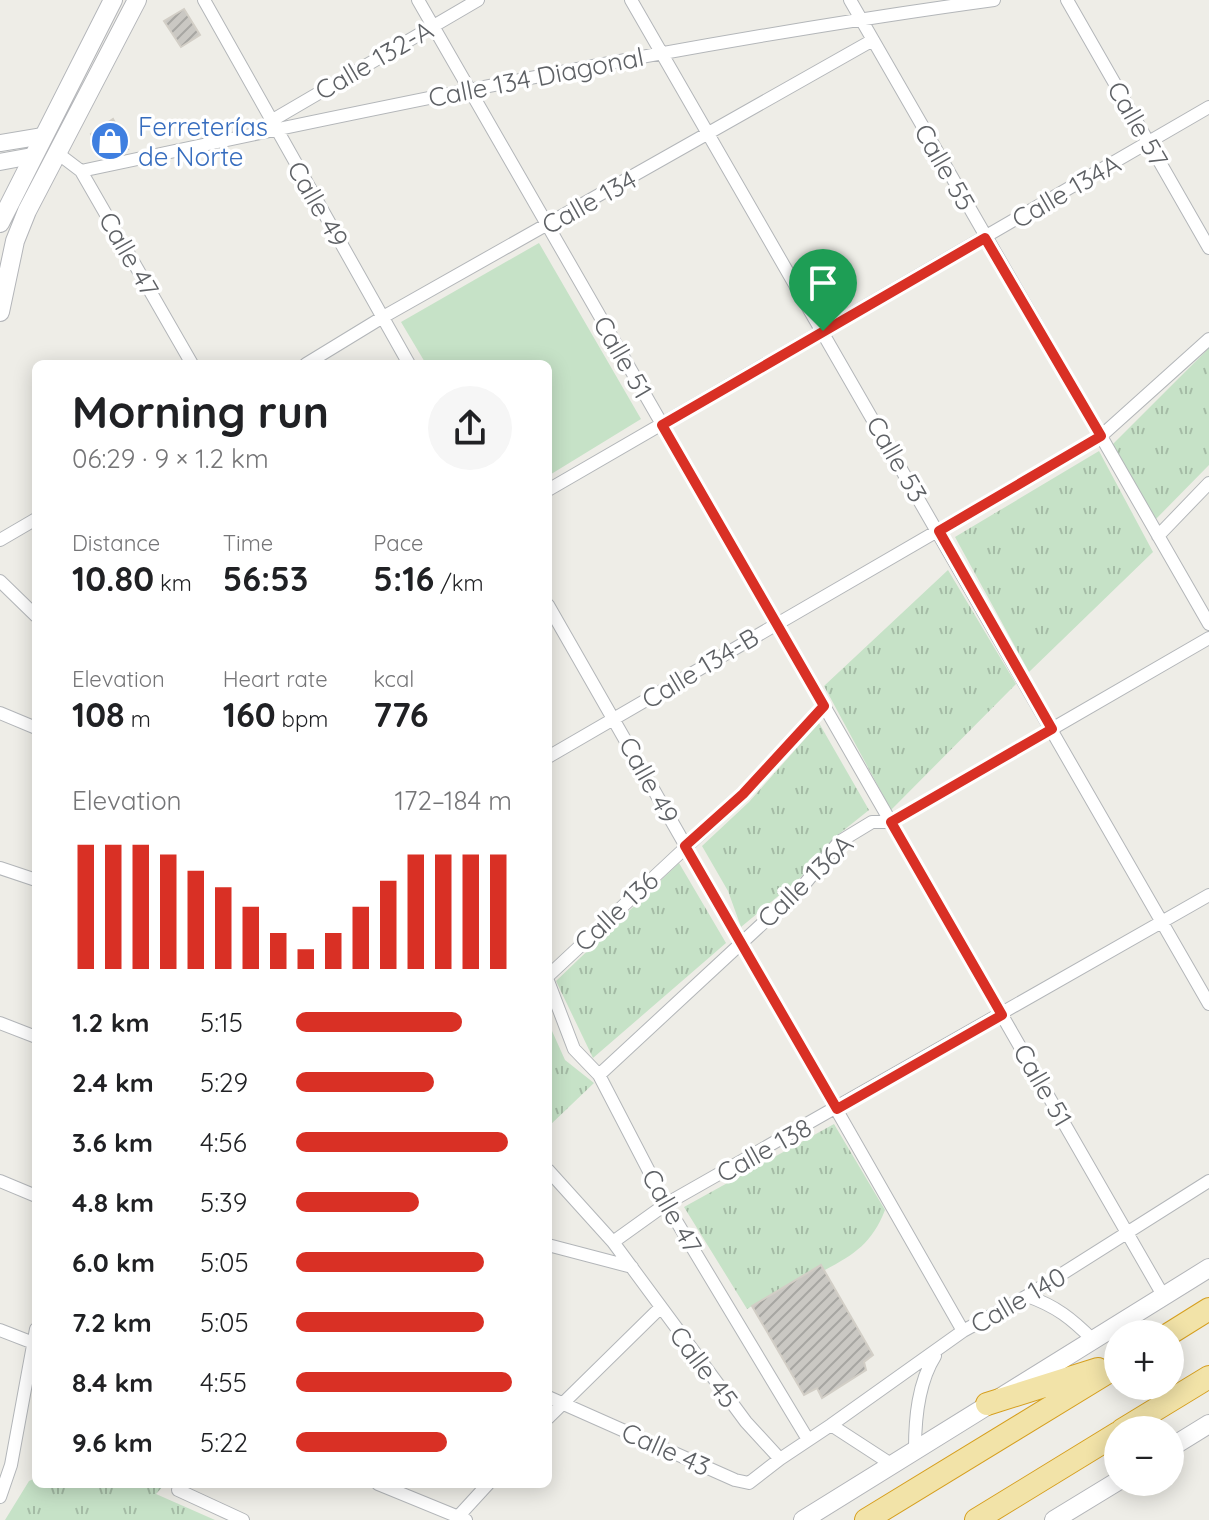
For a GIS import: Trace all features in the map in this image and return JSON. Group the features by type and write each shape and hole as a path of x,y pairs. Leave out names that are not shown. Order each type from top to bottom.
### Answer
{"highway":[{"path":"1184,1325 1209,1309"},
{"path":"987,1404 1104,1368"},
{"path":"866,1520 1104,1373"},
{"path":"1145,1416 1209,1377"},
{"path":"976,1520 1104,1441"}],"main road":[{"path":"0,223 113,0"},
{"path":"0,312 15,241 56,152 137,0"},
{"path":"803,1520 1209,1268"},
{"path":"1184,1439 1209,1424"},
{"path":"1054,1520 1104,1490"}],"street":[{"name":"Calle 49","path":"204,0 407,360"},
{"name":"Calle 51","path":"418,0 1164,1297"},
{"name":"Calle 132-A","path":"273,125 478,0"},
{"name":"Calle 53","path":"631,0 1209,1004"},
{"name":"Calle 55","path":"850,0 1209,624"},
{"name":"Calle 134 Diagonal","path":"81,171 273,125 861,18 994,0"},
{"name":"Calle 57","path":"1067,0 1209,247"},
{"name":"Calle 134","path":"313,360 383,317 710,135 873,40"},
{"name":"Calle 134A","path":"552,488 1209,107"},
{"path":"0,143 43,136"},
{"name":"Calle 47","path":"56,152 81,171 190,360"},
{"path":"0,162 32,156"},
{"name":"Calle 134-B","path":"552,755 1101,436 1209,339"},
{"path":"1158,536 1209,483"},
{"path":"0,540 32,521"},
{"path":"0,581 32,612"},
{"name":"Calle 49","path":"552,612 963,1331"},
{"name":"Calle 136A","path":"599,1075 803,886 839,842 872,822 891,822 1209,638"},
{"name":"Calle 136","path":"552,974 743,794 824,706"},
{"path":"0,713 32,726"},
{"path":"0,868 32,879"},
{"name":"Calle 138","path":"613,1242 666,1204 1209,895"},
{"name":"Calle 47","path":"552,989 574,1049 599,1075 666,1204 807,1438"},
{"path":"0,1023 32,1035"},
{"name":"Calle 45","path":"552,1174 613,1242 746,1422 780,1459"},
{"path":"0,1181 32,1194"},
{"name":"Calle 140","path":"831,1425 963,1331 1027,1296 1209,1181"},
{"path":"552,1246 632,1267"},
{"path":"1027,1296 1051,1304 1068,1315 1093,1340"},
{"path":"552,1413 660,1308"},
{"path":"0,1330 32,1342"},
{"path":"915,1449 915,1427 925,1372 939,1350"},
{"path":"0,1497 11,1465 32,1358"},
{"name":"Calle 43","path":"552,1398 735,1480 749,1483 780,1459"},
{"path":"780,1459 807,1438 831,1425 891,1464"},
{"path":"180,1488 178,1490 243,1520"},
{"path":"387,1488 459,1519 485,1488"}],"green space":[{"path":"539,243 641,419 552,474 552,360 424,360 401,322"},
{"path":"1209,348 1209,465 1154,521 1111,446"},
{"path":"1099,451 1153,552 1029,672 955,537"},
{"path":"948,570 1016,684 891,810 824,686"},
{"path":"819,723 869,810 834,838 800,878 741,927 728,891 702,846 749,802"},
{"path":"679,863 726,943 593,1058 556,981"},
{"path":"552,1031 565,1060 594,1083 552,1123"},
{"path":"834,1124 885,1210 880,1221 868,1239 845,1259 825,1270 820,1265 747,1309 684,1207"},
{"path":"32,1480 32,1488 161,1488 156,1494 215,1520 5,1520"}],"building":[{"path":"184,9 200,35 181,47 164,21"},
{"name":"Ferreterías de Norte","path":"113,119 128,149 103,155 91,134"},
{"path":"821,1265 873,1355 864,1362 866,1370 822,1398 817,1388 804,1395 752,1306"}],"place":[{"name":"Ferreterías de Norte","path":"110,141"}],"route":[{"path":"985,238 1101,436 939,531 1052,729 891,822 1002,1015 837,1109 685,846 743,794 824,706 662,425 823,331 985,238"}]}
